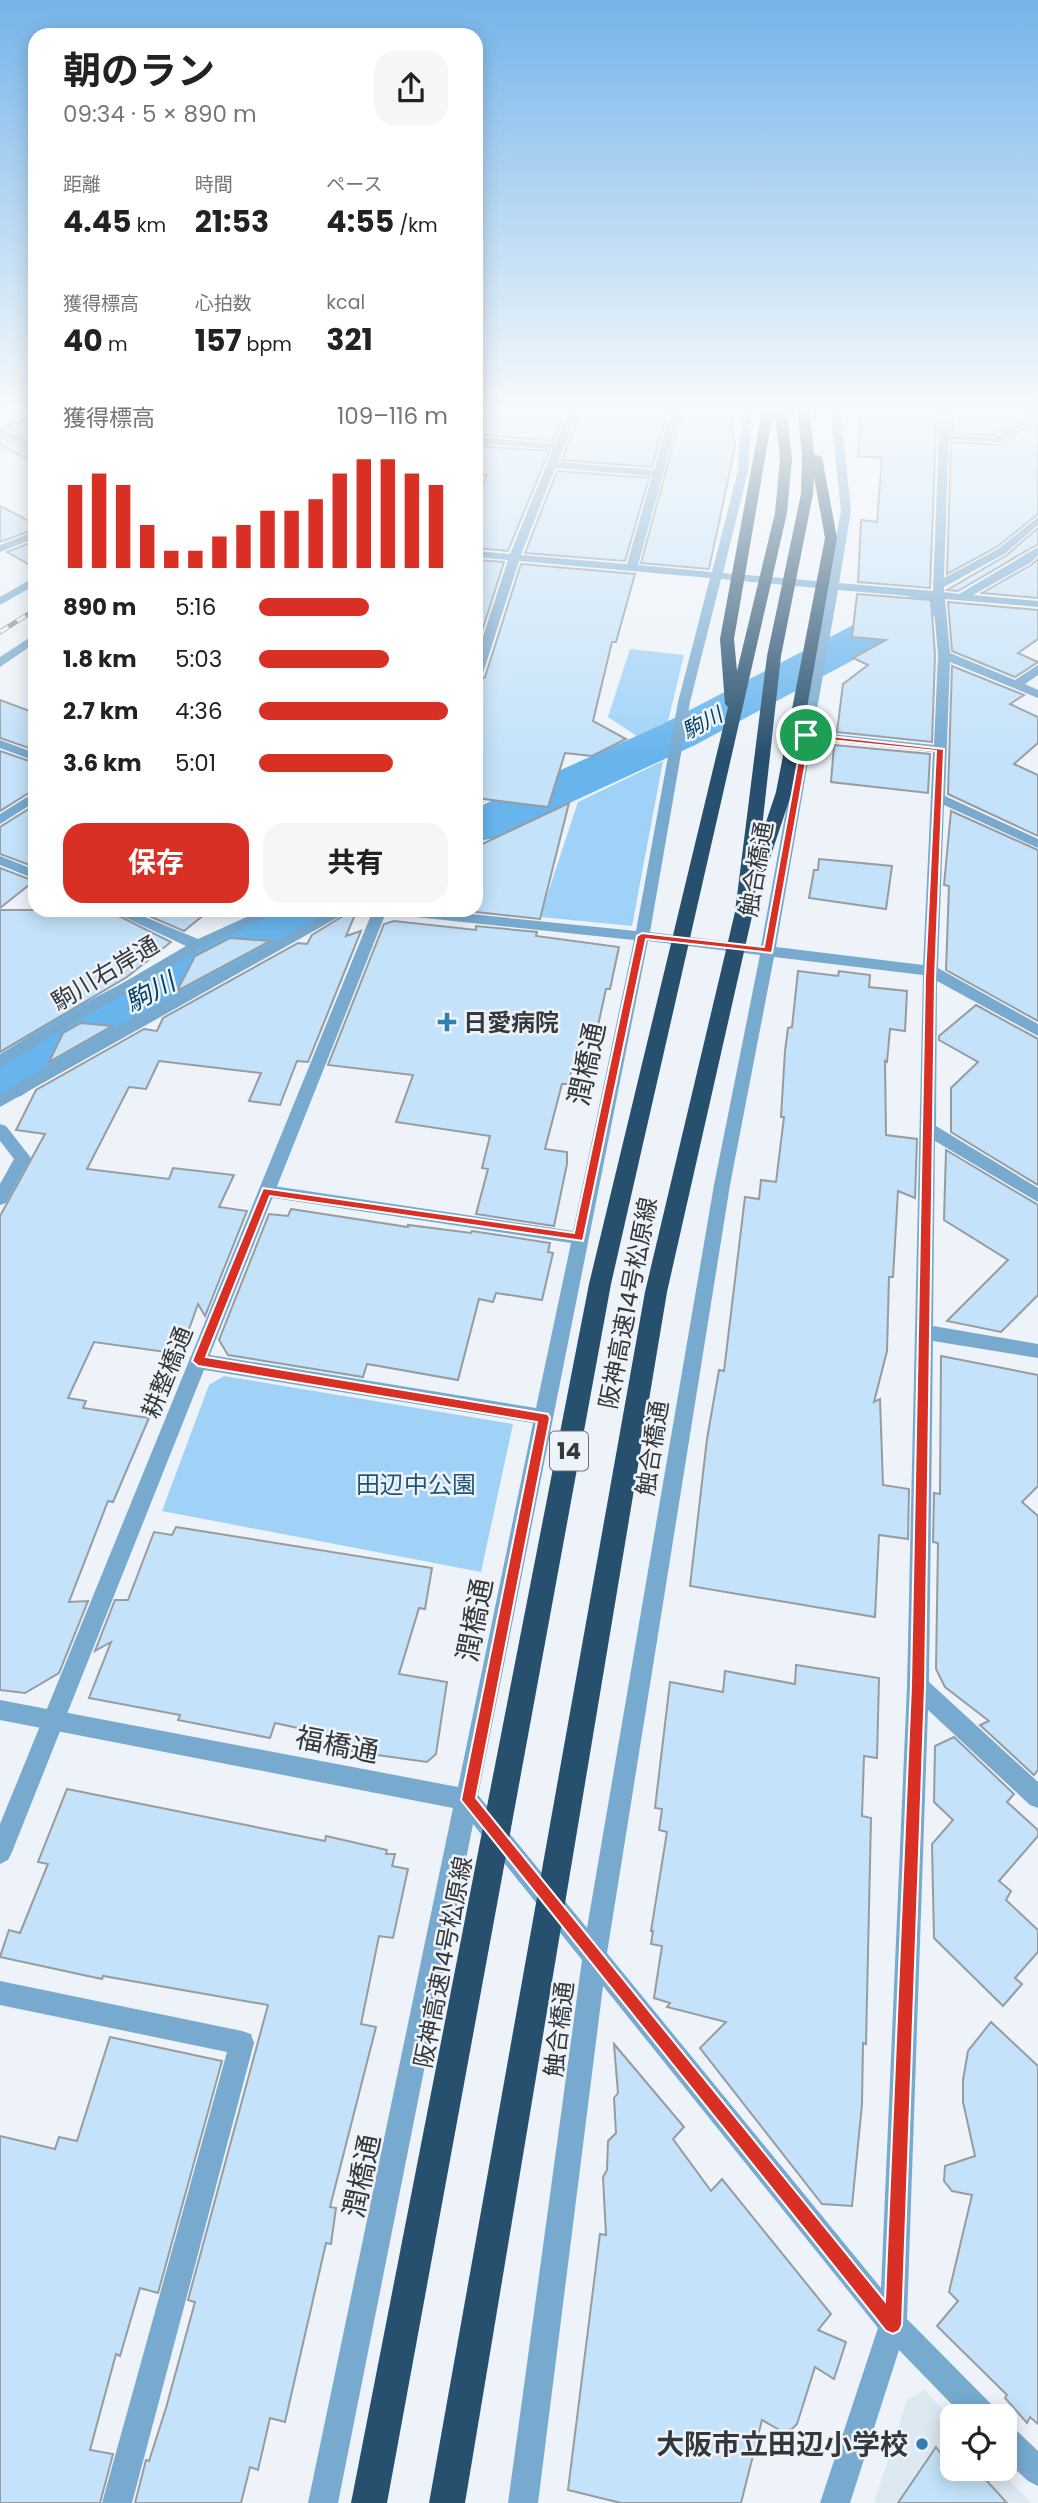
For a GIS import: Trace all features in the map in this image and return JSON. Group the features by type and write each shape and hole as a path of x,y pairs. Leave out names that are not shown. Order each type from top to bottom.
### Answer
{"highway":[{"path":"734,724 727,639 748,522"},
{"name":"阪神高速14号松原線","path":"369,2503 600,1284 734,724 779,522"},
{"name":"阪神高速14号松原線","path":"447,2503 656,1292 744,912 774,656 801,522"},
{"path":"744,912 785,793 831,538 829,522"}],"street":[{"path":"483,654 529,522"},
{"path":"632,566 645,522"},
{"path":"716,574 730,522"},
{"name":"触合橋通","path":"523,2503 595,1954 722,1185 768,950 843,522"},
{"path":"835,2503 893,2325 918,1686 931,971 944,655 939,597 942,522"},
{"path":"939,597 1002,551 1036,522"},
{"path":"0,549 28,537"},
{"path":"961,597 1026,561 1038,550"},
{"path":"483,554 1038,604"},
{"name":"潤橋通","path":"323,2503 642,936 681,722 716,574"},
{"path":"0,601 28,584"},
{"path":"0,663 28,643"},
{"path":"944,655 1038,694"},
{"path":"1016,685 1038,669"},
{"path":"806,735 940,749"},
{"path":"0,744 28,754"},
{"path":"937,797 1038,844"},
{"path":"0,820 28,801"},
{"path":"0,860 28,872"},
{"path":"132,917 198,945"},
{"name":"駒川右岸通","path":"0,1062 198,945 259,917"},
{"path":"0,1101 105,1039 331,917"},
{"name":"耕整橋通","path":"0,1852 377,917"},
{"path":"456,917 768,950 931,971 1038,1031"},
{"path":"0,1130 23,1158 0,1199"},
{"path":"930,1130 1038,1196"},
{"path":"267,1191 579,1238"},
{"path":"925,1332 1038,1352"},
{"path":"198,1361 544,1418"},
{"path":"918,1686 1038,1797"},
{"name":"福橋通","path":"0,1710 468,1800"},
{"path":"468,1800 893,2325 971,2404"},
{"path":"0,1993 242,2043 117,2503"},
{"path":"1017,2451 1038,2471"}],"shaded area":[{"name":"大阪市立田辺小学校","path":"925,2390 940,2406 940,2481 1010,2481 1031,2503 874,2503 907,2400"}],"green space":[{"path":"630,649 684,655 667,725 640,738 608,717"},
{"path":"663,761 632,926 540,917 578,802"},
{"name":"田辺中公園","path":"224,1376 513,1424 481,1572 162,1511 209,1385"}],"building":[{"path":"0,522 28,522 28,532 0,542"},
{"path":"483,522 520,522 508,551 483,549"},
{"path":"537,522 636,522 625,561 525,553"},
{"path":"652,522 719,522 709,569 641,563"},
{"path":"861,522 933,522 930,588 858,582"},
{"path":"949,522 1028,522 997,547 947,574"},
{"path":"1038,528 1038,544 958,591 947,590 1007,555"},
{"path":"28,544 28,564 7,552"},
{"path":"1038,559 1038,598 982,593 1031,565"},
{"path":"483,560 504,562 483,628"},
{"path":"521,564 635,574 616,642 612,642 593,721 626,739 592,756 565,753 548,807 483,799 485,677"},
{"path":"857,594 931,600 935,655 932,742 837,732 843,684 868,665 853,658 886,640 852,637"},
{"path":"948,602 1038,610 1038,639 1018,653 1038,662 1015,677 952,651"},
{"path":"952,666 1024,695 1010,704 1038,717 1038,743 1014,764 1038,775 1038,836 948,794"},
{"path":"0,700 28,710 28,748 0,738"},
{"path":"834,745 930,754 928,793 831,782"},
{"path":"0,751 28,761 28,793 0,811"},
{"path":"569,803 540,919 483,913 483,844"},
{"path":"28,809 28,864 0,854 0,827"},
{"path":"951,811 1038,850 1038,1021 946,970 949,886 944,885"},
{"path":"819,859 892,866 886,909 809,898 814,870 818,870"},
{"path":"0,868 28,879 28,886 0,908"},
{"path":"0,910 28,910 28,917 121,917 171,942 127,977 0,1052"},
{"path":"151,917 201,917 184,931"},
{"path":"342,917 354,917 346,936 361,931 308,1062 297,1061 280,1105 249,1101 261,1073 159,1061 146,1089 129,1087 87,1169 169,1179 173,1168 234,1175 219,1207 247,1211 205,1316 198,1304 180,1354 94,1342 68,1398 86,1401 83,1408 149,1418 113,1502 108,1501 69,1602 88,1601 59,1673 25,1693 0,1690 0,1216 45,1134 16,1130 36,1090 144,1029 157,1031 163,1018 298,943 307,944 312,935"},
{"path":"394,921 476,930 476,926 537,932 536,936 619,947 610,989 606,989 594,1044 579,1042 568,1084 562,1084 545,1149 567,1152 554,1226 476,1214 488,1169 482,1168 490,1136 396,1122 413,1075 328,1065 384,924"},
{"path":"230,938 270,941 177,991 195,956"},
{"path":"798,971 838,976 839,971 870,975 869,987 907,991 905,1031 890,1029 887,1062 885,1061 886,1135 917,1139 915,1198 898,1191 893,1277 889,1277 887,1351 874,1402 880,1399 883,1485 909,1489 908,1539 879,1535 875,1617 690,1586 707,1439 719,1370 724,1371 745,1197 759,1199 761,1180 776,1182 784,1117 781,1117 785,1051 788,1028 792,1027"},
{"path":"976,1005 1038,1039 1038,1185 951,1132 951,1088 978,1062 939,1040 939,1036"},
{"path":"81,1023 112,1026 49,1062 63,1033"},
{"path":"946,1150 1038,1205 1038,1295 1001,1332 947,1321 1008,1260 944,1220"},
{"path":"291,1209 408,1227 472,1231 550,1243 548,1252 553,1253 542,1300 496,1293 493,1302 479,1299 458,1380 367,1364 363,1377 228,1355 219,1340 269,1214 288,1216"},
{"path":"941,1356 1038,1375 1038,1486 1022,1502 1038,1516 1038,1770 1034,1775 980,1725 989,1721 945,1687 936,1669 938,1543 933,1542 934,1493 940,1494"},
{"path":"176,1527 432,1568 425,1609 419,1608 399,1674 447,1682 436,1754 427,1762 331,1747 334,1736 275,1723 270,1738 178,1720 180,1715 89,1698 111,1642 95,1651 115,1600 128,1600 154,1532 172,1535"},
{"path":"796,1665 879,1678 877,1758 864,1756 862,1816 871,1818 866,2044 863,2043 862,2104 852,2206 822,2204 700,2048 726,2022 667,2007 670,2003 654,1998 662,1946 651,1944 651,1931 667,1832 659,1830 662,1809 655,1808 670,1682 723,1692 725,1671 795,1684"},
{"path":"954,1737 1014,1794 1007,1802 1038,1830 1038,1836 999,1881 1011,1891 1006,1900 1038,1930 1038,1952 1015,1978 1022,1984 1003,2006 934,1938 932,1844 953,1820 934,1802 935,1746"},
{"path":"67,1789 325,1841 326,1836 387,1850 386,1854 395,1854 392,1866 408,1869 393,1938 379,1936 361,2024 376,2027 330,2207 336,2208 331,2244 326,2243 285,2422 270,2418 258,2470 250,2467 241,2503 135,2503 146,2460 149,2461 166,2408 195,2302 188,2300 268,2005 103,1976 102,1979 0,1957 9,1930 20,1933 48,1864 38,1862"},
{"path":"991,2022 1038,2066 1038,2424 1030,2417 1027,2423 1017,2412 1017,2404 1010,2404 1005,2398 1007,2395 937,2326 958,2301 949,2292 972,2195 952,2191 944,2181 945,2166 975,2156 963,2102 963,2080 968,2051"},
{"path":"110,2037 222,2061 158,2293 140,2288 120,2356 116,2354 90,2450 113,2454 100,2503 0,2503 0,2136 55,2149 59,2137 77,2141"},
{"path":"614,2044 684,2127 673,2139 711,2191 722,2179 831,2314 818,2330 846,2342 834,2379 815,2367 797,2424 792,2429 783,2432 762,2420 741,2503 621,2503 568,2490 600,2234 606,2235 603,2177 607,2170 608,2141 616,2133 614,2098 618,2093"},
{"path":"936,2447 940,2452 940,2481 987,2481 1007,2503 898,2503"}],"waterway":[{"name":"駒川","path":"483,824 678,735 922,606"},
{"name":"駒川","path":"0,1082 89,1024 291,917"}],"railway":[{"path":"0,632 28,614"}],"place":[{"name":"日愛病院","path":"447,1022"},
{"name":"大阪市立田辺小学校","path":"922,2444"}],"route":[{"path":"806,735 940,749 930,979 931,1065 918,1686 893,2325 468,1800 544,1418 198,1361 267,1191 579,1238 642,936 768,950 806,735"}]}
